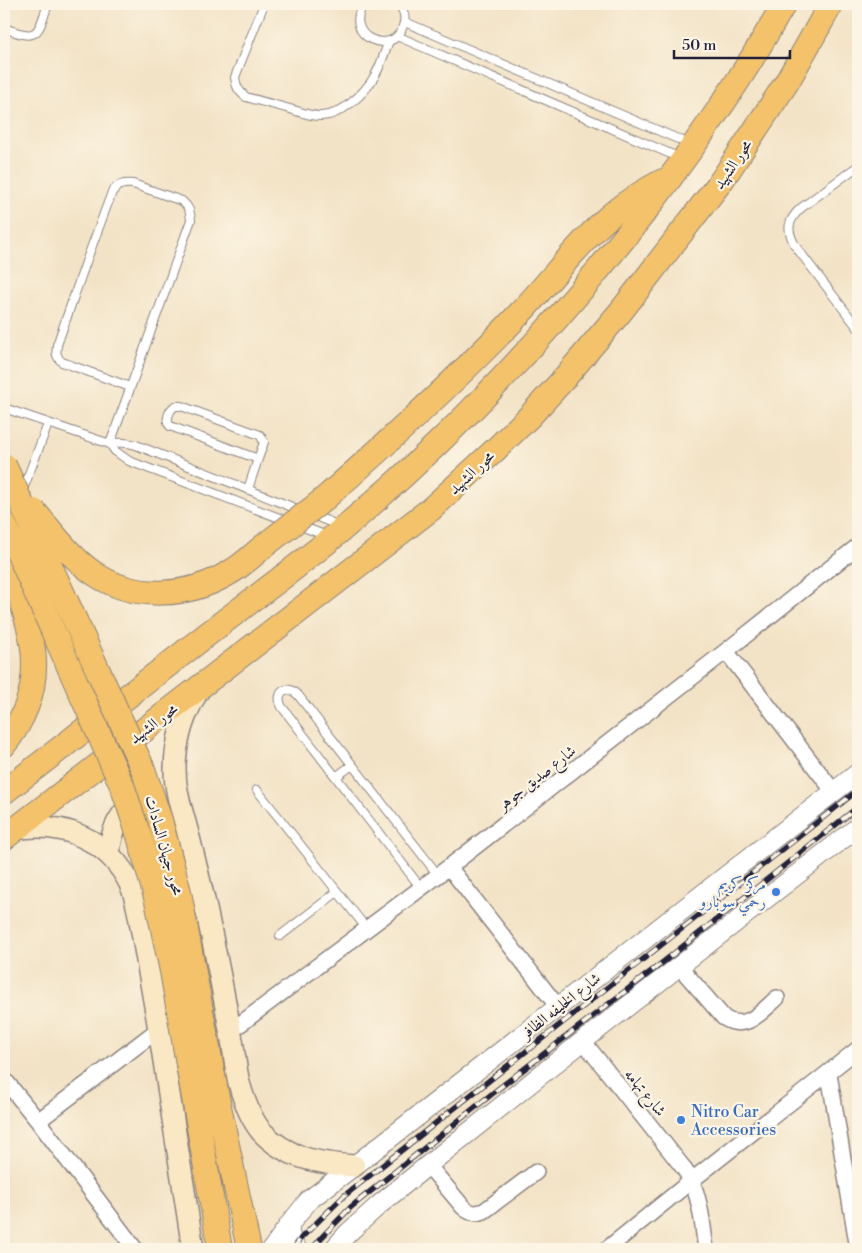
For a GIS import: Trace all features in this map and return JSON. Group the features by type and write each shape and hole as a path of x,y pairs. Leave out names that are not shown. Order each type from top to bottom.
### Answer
{"main road":[{"path":"4,792 338,533 464,418 593,277 683,161 744,72 784,4"},
{"name":"محور الشهيد","path":"9,834 431,509 496,450 561,382 622,310 722,180 787,82 831,4"},
{"path":"8,474 54,535 73,556 95,574 116,586 142,592 165,593 188,590 210,583 230,573 323,500 375,454 522,312 604,220 683,161"},
{"name":"محور جيهان السادات","path":"8,474 143,769 160,820 179,892 218,1102 249,1249"},
{"name":"محور جيهان السادات","path":"10,518 11,547 123,788 139,836 157,901 172,971 220,1249"},
{"path":"4,745 25,712 33,683 34,668 32,642 11,547"},
{"path":"200,687 188,710 179,735 176,761 176,788 200,879 231,1031 239,1081 247,1107 261,1130 280,1146 302,1158 326,1164 354,1166"},
{"path":"109,854 112,832 124,811 142,796 165,789 176,788"},
{"path":"9,834 36,827 58,828 72,832 97,845 109,854 125,875 135,898 159,1029 193,1249"}],"street":[{"name":"شارع صديق جوهر","path":"231,1031 443,871 858,546"},
{"path":"726,651 834,792"},
{"name":"شارع الخليفه الظافر","path":"272,1249 309,1200 858,773"},
{"path":"334,1249 354,1227 428,1165 858,826"},
{"path":"443,871 558,1007"},
{"path":"679,966 724,1018 730,1022 738,1024 752,1019 777,998"},
{"path":"38,1121 159,1029"},
{"name":"شارع تهامه","path":"583,1041 682,1166 691,1181 700,1204 706,1249"},
{"path":"607,1249 858,1049"},
{"path":"829,1074 858,1249"},
{"path":"4,1079 135,1249"},
{"path":"428,1165 463,1207 473,1213 484,1211 536,1172"},
{"path":"289,1225 291,1240 297,1249"}],"lane":[{"path":"4,28 26,35 34,33 39,28 48,4"},
{"path":"264,4 236,77 236,86 246,97 309,114 322,116 333,114 343,110 366,88 377,72 389,41"},
{"path":"364,4 359,11 358,21 361,31 368,39 378,42 389,41 402,30 404,14 401,5"},
{"path":"404,22 683,161"},
{"path":"397,36 683,161"},
{"path":"858,166 801,208 793,216 789,226 790,237 796,247 858,328"},
{"path":"110,444 191,220 188,205 182,201 127,183 121,184 112,192 56,352 62,362 130,387"},
{"path":"248,489 264,442 260,435 181,406 175,406 171,410 167,421 170,426 258,459"},
{"path":"4,408 110,444 127,442 136,445 248,489 338,533"},
{"path":"10,518 48,424"},
{"path":"110,444 115,451 129,461 338,533"},
{"path":"421,888 282,707 279,702 279,696 283,691 288,689 294,690 352,764 443,871"},
{"path":"336,777 352,764"},
{"path":"257,790 367,929"},
{"path":"280,936 337,892"}],"railway":[{"path":"293,1249 301,1238 344,1196 858,790"},
{"path":"312,1249 351,1207 498,1089 662,963 858,807"}],"place":[{"name":"مركز كريم رحمي سوبارو","path":"776,892"},
{"name":"Nitro Car Accessories","path":"681,1120"}]}
